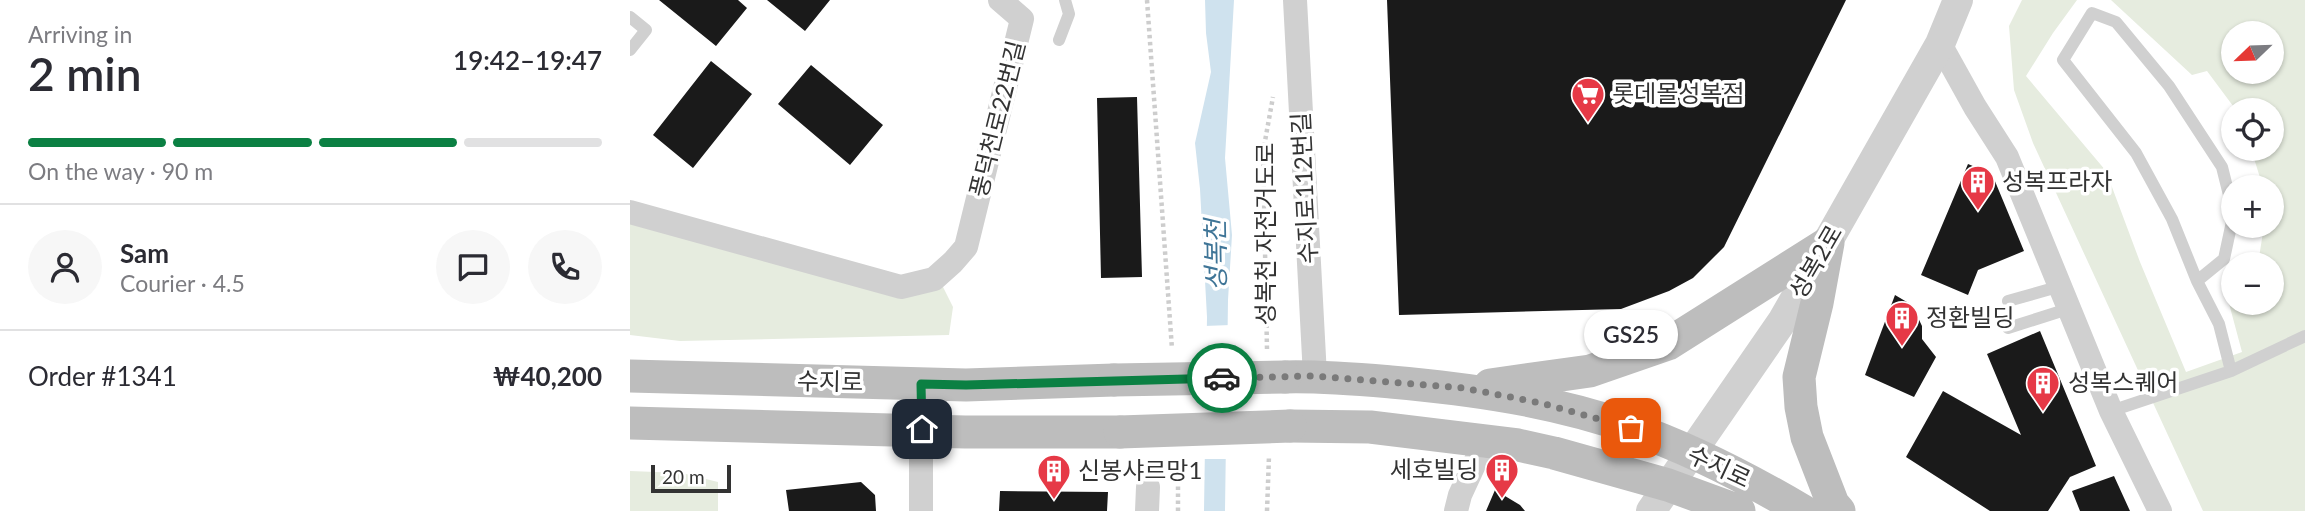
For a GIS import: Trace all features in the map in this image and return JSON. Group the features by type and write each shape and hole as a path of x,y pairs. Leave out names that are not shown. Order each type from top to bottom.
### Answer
{"main road":[{"path":"1463,388 1590,371 1668,344 1828,243"},
{"path":"1828,243 1799,377 1801,408 1811,452 1833,504 1839,511"},
{"name":"수지로","path":"630,376 966,385 1114,380 1289,369 1463,388 1541,403 1631,428 1755,483 1803,511"},
{"name":"수지로","path":"630,423 965,432 1370,427 1485,441 1554,453 1659,498 1739,511"}],"street":[{"name":"풍덕천로22번길","path":"630,212 901,287 934,279 966,247 1023,19 1000,0"},
{"name":"수지로112번길","path":"1289,369 1296,0"},
{"name":"성복2로","path":"1659,498 1783,320 1940,44 1958,0"},
{"path":"1940,44 2007,157 2111,411 2160,511"},
{"path":"921,384 921,511"},
{"path":"1456,511 1460,495 1485,441"}],"lane":[{"path":"1059,40 1069,14 1065,0"},
{"path":"2224,175 2222,167 2169,86 2116,22 2092,13 2063,60 2136,153 2172,219 2197,281 2219,324 2231,371"},
{"path":"630,17 646,30 630,50"},
{"path":"2197,281 2224,259 2228,238"},
{"path":"2008,301 2066,297"},
{"path":"2007,328 2066,297"},
{"path":"2111,411 2231,371 2305,336"}],"path":[{"path":"1147,0 1173,358"},
{"name":"성복천 자전거도로","path":"1274,94 1263,152 1289,369"},
{"path":"1267,511 1269,451"},
{"path":"1178,454 1178,511"}],"shaded area":[{"path":"2022,0 2077,0 2026,76 2106,171 2186,372 2242,352 2232,315 2284,315 2284,252 2260,252 2262,238 2284,238 2284,175 2259,175 2255,161 2284,161 2284,98 2227,98 2207,71 2192,75 2111,0 2305,0 2305,511 2203,511 2033,143 2014,90 2009,26"},
{"path":"630,222 942,285 953,307 949,335 680,341 630,335"},
{"path":"630,471 682,473 718,482 718,511 630,511"}],"water":[{"name":"성복천","path":"1205,0 1234,0 1225,158 1232,235 1228,300 1225,511 1204,511 1207,317 1195,143 1211,72"}],"pier":[{"path":"1231,325 1230,459 1203,459 1204,326"}],"building":[{"path":"659,0 738,0 747,8 716,46"},
{"path":"767,0 830,0 805,31"},
{"name":"롯데몰성복점","path":"1387,0 1846,0 1724,247 1693,278 1669,291 1621,309 1399,315"},
{"path":"711,61 752,94 693,168 653,135"},
{"path":"811,65 883,125 850,165 778,104"},
{"path":"1137,97 1142,277 1101,278 1097,98"},
{"name":"성복프라자","path":"1968,164 1992,174 2024,251 1978,270 1968,295 1921,275"},
{"name":"정환빌딩","path":"1895,295 1912,305 1922,326 1922,339 1936,357 1914,397 1865,375"},
{"name":"성복스퀘어","path":"2040,331 2096,466 2070,477 2048,511 1990,511 1906,457 1943,391 2021,435 1987,354"},
{"path":"2114,476 2130,511 2080,511 2072,491"},
{"path":"861,482 875,495 876,511 789,511 786,490"},
{"name":"세호빌딩","path":"1495,490 1520,505 1525,511 1486,511"},
{"name":"신봉샤르망1","path":"1000,491 1108,492 1107,511 999,511"}],"way so far":[{"path":"1222,378 1315,376 1463,388 1541,403 1631,428"}],"place":[{"name":"롯데몰성복점","path":"1588,124"},
{"name":"성복프라자","path":"1978,212"},
{"name":"정환빌딩","path":"1902,348"},
{"name":"성복스퀘어","path":"2043,413"},
{"name":"GS25","path":"1631,428"},
{"name":"세호빌딩","path":"1502,500"},
{"name":"신봉샤르망1","path":"1054,501"}],"route":[{"path":"922,429 921,384 1222,378"}]}
